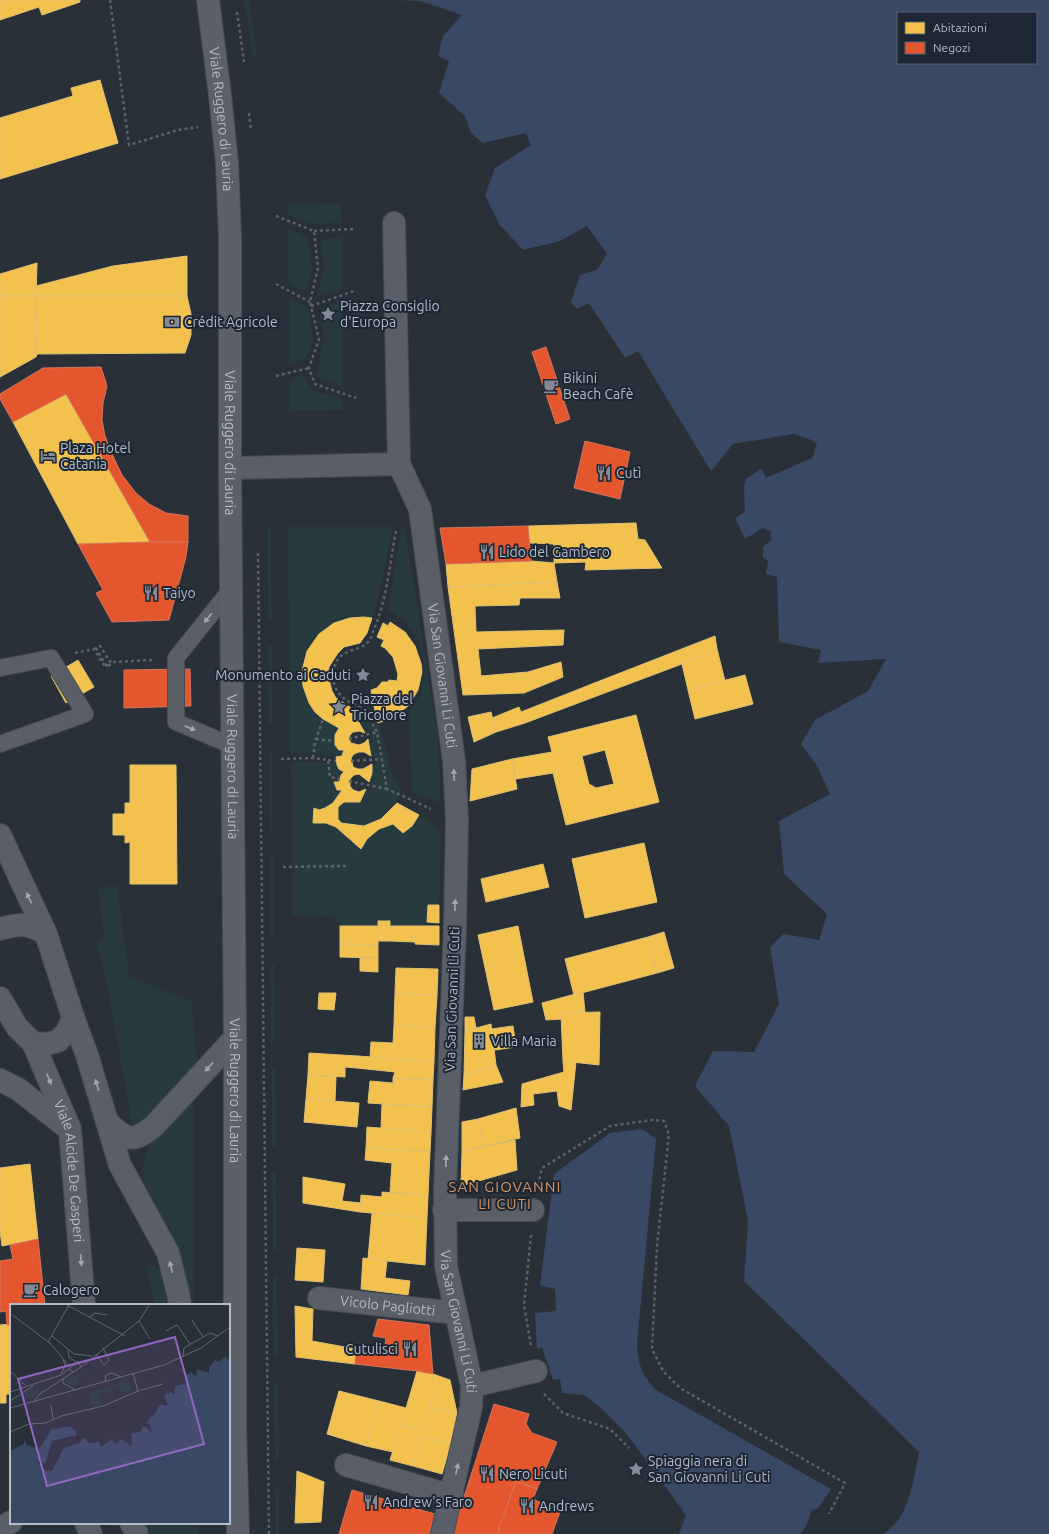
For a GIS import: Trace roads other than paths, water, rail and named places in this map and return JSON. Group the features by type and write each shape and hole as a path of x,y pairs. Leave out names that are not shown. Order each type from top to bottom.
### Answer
{"main road":[{"name":"Viale Ruggero di Lauria","path":"208,0 227,163 230,236 230,468 235,1038 232,1423 238,1534"}],"street":[{"path":"230,468 399,464 394,223"},
{"name":"Via San Giovanni Li Cuti","path":"399,464 420,509 454,761 457,821 444,1210 446,1266 472,1386 470,1407 452,1496 442,1534"},
{"path":"0,835 46,934 87,1056 120,1164 168,1253 180,1304"},
{"path":"0,929 25,924 33,926 46,934"},
{"path":"0,998 8,1031 33,1043 46,1044 58,1041 67,1032 73,1017"},
{"path":"108,1123 124,1136 133,1138 141,1136 154,1126 235,1038"},
{"name":"Viale Alcide De Gasperi","path":"33,1043 70,1130 84,1304"},
{"path":"0,1080 18,1089 70,1130"},
{"path":"444,1210 533,1210"},
{"name":"Vicolo Pagliotti","path":"319,1298 456,1313"},
{"path":"472,1386 536,1371"},
{"path":"346,1466 452,1496"},
{"path":"0,1528 10,1523"},
{"path":"86,1524 91,1534"},
{"path":"132,1524 137,1534"}],"lane":[{"path":"232,588 176,658 176,722 233,746"},
{"path":"0,668 51,658 85,714 0,744"}],"water":[{"path":"398,0 1049,0 1049,1534 883,1534 892,1527 905,1509 912,1486 919,1452 744,1281 748,1221 729,1126 695,1086 713,1051 754,1052 779,1004 770,947 783,934 819,940 827,914 784,874 779,821 830,794 817,766 801,744 815,720 868,691 886,659 818,663 821,650 779,642 777,577 766,574 768,561 763,557 763,547 771,540 771,532 763,528 745,539 735,518 745,512 744,486 746,479 762,468 766,478 812,458 817,444 809,439 794,434 733,444 711,471 638,351 625,358 589,303 577,309 571,302 580,275 597,270 607,254 587,226 560,241 523,250 499,224 485,195 495,168 531,145 526,133 483,143 471,133 465,116 439,93 449,61 438,56 443,36 462,15 420,1"},
{"path":"642,1129 656,1139 637,1344 640,1364 647,1379 656,1390 831,1489 818,1508 812,1510 806,1526 800,1534 679,1534 686,1515 626,1433 600,1407 584,1395 562,1393 560,1379 553,1380 542,1347 537,1349 535,1313 556,1311 555,1289 540,1285 554,1174 610,1133"}],"place":[{"name":"Piazza Consiglio d'Europa","path":"328,314"},
{"name":"Crédit Agricole","path":"172,322"},
{"name":"Bikini Beach Cafè","path":"551,386"},
{"name":"Plaza Hotel Catania","path":"48,456"},
{"name":"Cutì","path":"604,473"},
{"name":"Lido del Gambero","path":"487,552"},
{"name":"Taiyo","path":"151,593"},
{"name":"Monumento ai Caduti","path":"363,675"},
{"name":"Piazza del Tricolore","path":"339,707"},
{"name":"Villa Maria","path":"479,1041"},
{"name":"Calogero","path":"31,1290"},
{"name":"Cutulisci","path":"410,1349"},
{"name":"Spiaggia nera di San Giovanni Li Cuti","path":"636,1469"},
{"name":"Nero Licuti","path":"487,1474"},
{"name":"Andrew's Faro","path":"371,1502"},
{"name":"Andrews","path":"527,1506"}],"district":[{"name":"SAN GIOVANNI LI CUTI","path":"505,1194"}]}
